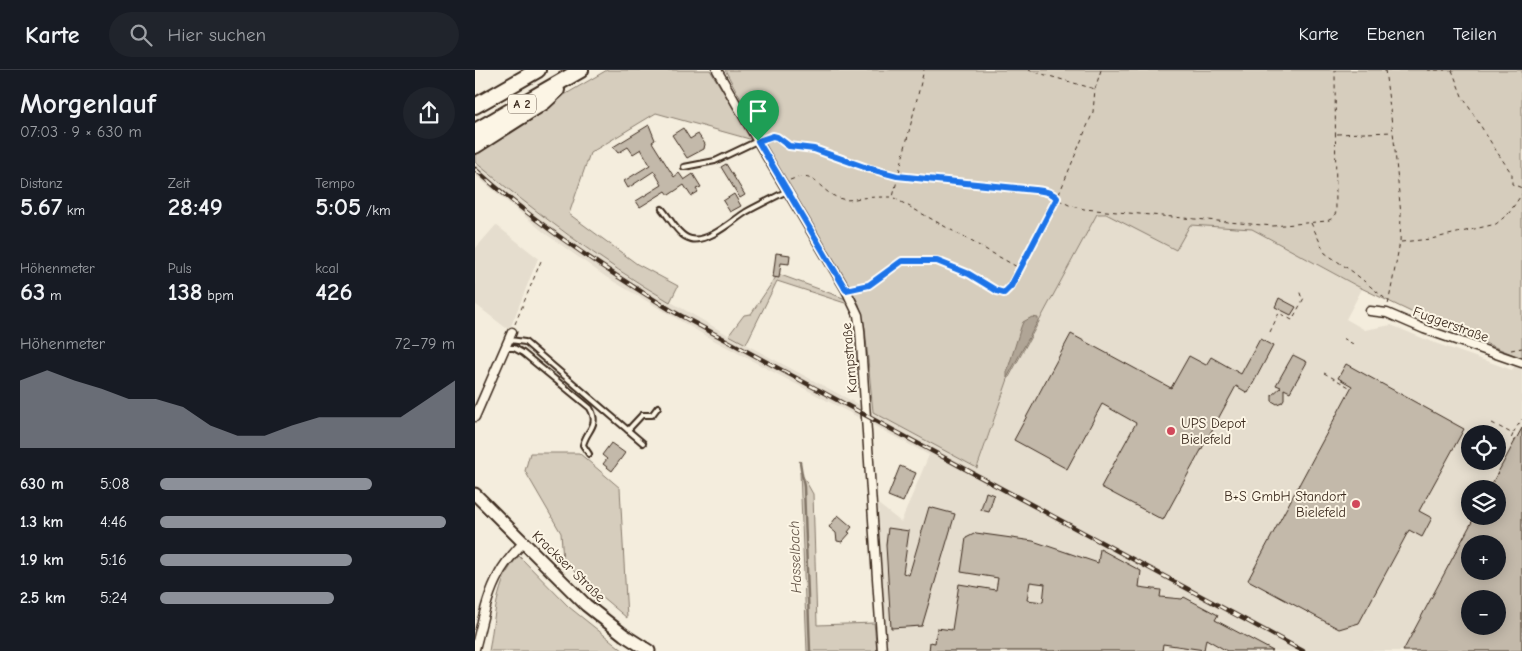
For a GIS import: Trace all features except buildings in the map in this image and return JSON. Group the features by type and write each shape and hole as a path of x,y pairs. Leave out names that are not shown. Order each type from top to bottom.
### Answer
{"highway":[{"name":"A 2","path":"475,106 537,70"},
{"name":"A 2","path":"475,131 575,73"},
{"path":"475,146 544,102 575,73"}],"street":[{"name":"Kampstraße","path":"717,70 846,290 858,315 882,651"},
{"name":"Fuggerstraße","path":"1370,311 1387,313 1424,329 1522,363"},
{"path":"475,417 512,332"},
{"name":"Krackser Straße","path":"475,494 586,606 624,635 649,651"},
{"path":"475,649 490,594 498,574 523,543"}],"lane":[{"path":"684,167 715,161 758,141"},
{"path":"662,209 684,236 692,240 717,231 745,213 787,191"},
{"path":"507,344 525,342 643,443"},
{"path":"507,344 523,353 589,408 594,416 594,421 583,445 589,454"},
{"path":"628,430 642,415 652,415 658,407"}],"path":[{"path":"893,197 924,70"},
{"path":"1028,70 1095,89"},
{"path":"846,290 869,285 902,261 937,261 969,274 997,291 1004,293 1011,286 1057,198 1093,112 1095,89 1101,70"},
{"path":"758,141 777,137 789,146 814,149 867,168 897,176 1048,192 1069,206 1084,209 1273,226 1327,221 1333,218 1336,212 1335,70"},
{"path":"1311,222 1325,254 1366,282 1389,303 1389,294 1400,242 1401,215 1385,70"},
{"path":"1427,70 1445,70"},
{"path":"1452,70 1462,96 1512,174 1512,184 1522,188"},
{"path":"1336,134 1393,132"},
{"path":"782,183 797,177 807,176 812,178 822,189 839,199 850,201 861,198 893,197 1019,268"},
{"path":"1400,242 1431,239 1497,224 1509,213 1522,194"},
{"path":"512,332 541,261"},
{"path":"1270,332 1279,313 1292,320 1304,298 1299,290"},
{"path":"1343,338 1353,344"},
{"path":"1324,373 1351,388"},
{"path":"1515,441 1511,439 1522,419"},
{"path":"1492,423 1513,434"}],"shaded area":[{"path":"607,70 710,70 753,140 656,113 590,153 569,214 637,264 678,286 670,302 569,236 475,162 475,152 518,122"},
{"path":"725,70 1522,70 1522,358 1430,321 1357,286 1252,229 1190,225 1176,250 1106,214 1097,214 1008,379 977,468 873,412 865,328 859,304 766,145"},
{"path":"475,162 551,223 633,280 728,335 978,468 1008,379 1097,214 1190,225 1252,229 1362,289 1346,319 1365,330 1391,325 1432,342 1512,370 1515,365 1522,369 1522,651 886,651 878,504 901,522 929,455 706,336 606,277 546,234 475,175"},
{"path":"496,225 538,258 511,326 506,328 475,304 475,249"},
{"path":"778,274 846,299 848,304 777,281 746,344 729,335 744,315 751,314"},
{"path":"1032,317 1038,318 1038,321 1007,378 1007,372 1023,322"},
{"path":"530,453 579,453 620,488 627,618 589,586 563,560 561,533 525,471"},
{"path":"800,471 813,494 817,625 874,623 877,651 807,651"},
{"path":"519,556 569,607 624,651 489,651 497,600 505,576"}],"waterway":[{"name":"Hasselbach","path":"800,462 804,487 810,651"}],"railway":[{"path":"475,169 571,245 674,312 1303,651"}],"place":[{"name":"UPS Depot Bielefeld","path":"1171,431"},
{"name":"B+S GmbH Standort Bielefeld","path":"1356,504"}],"route":[{"path":"773,136 777,137 789,146 814,149 867,168 897,176 1035,190 1048,192 1057,198 1011,286 1004,293 997,291 969,274 937,261 902,261 869,285 846,290 758,141 773,136"}]}
